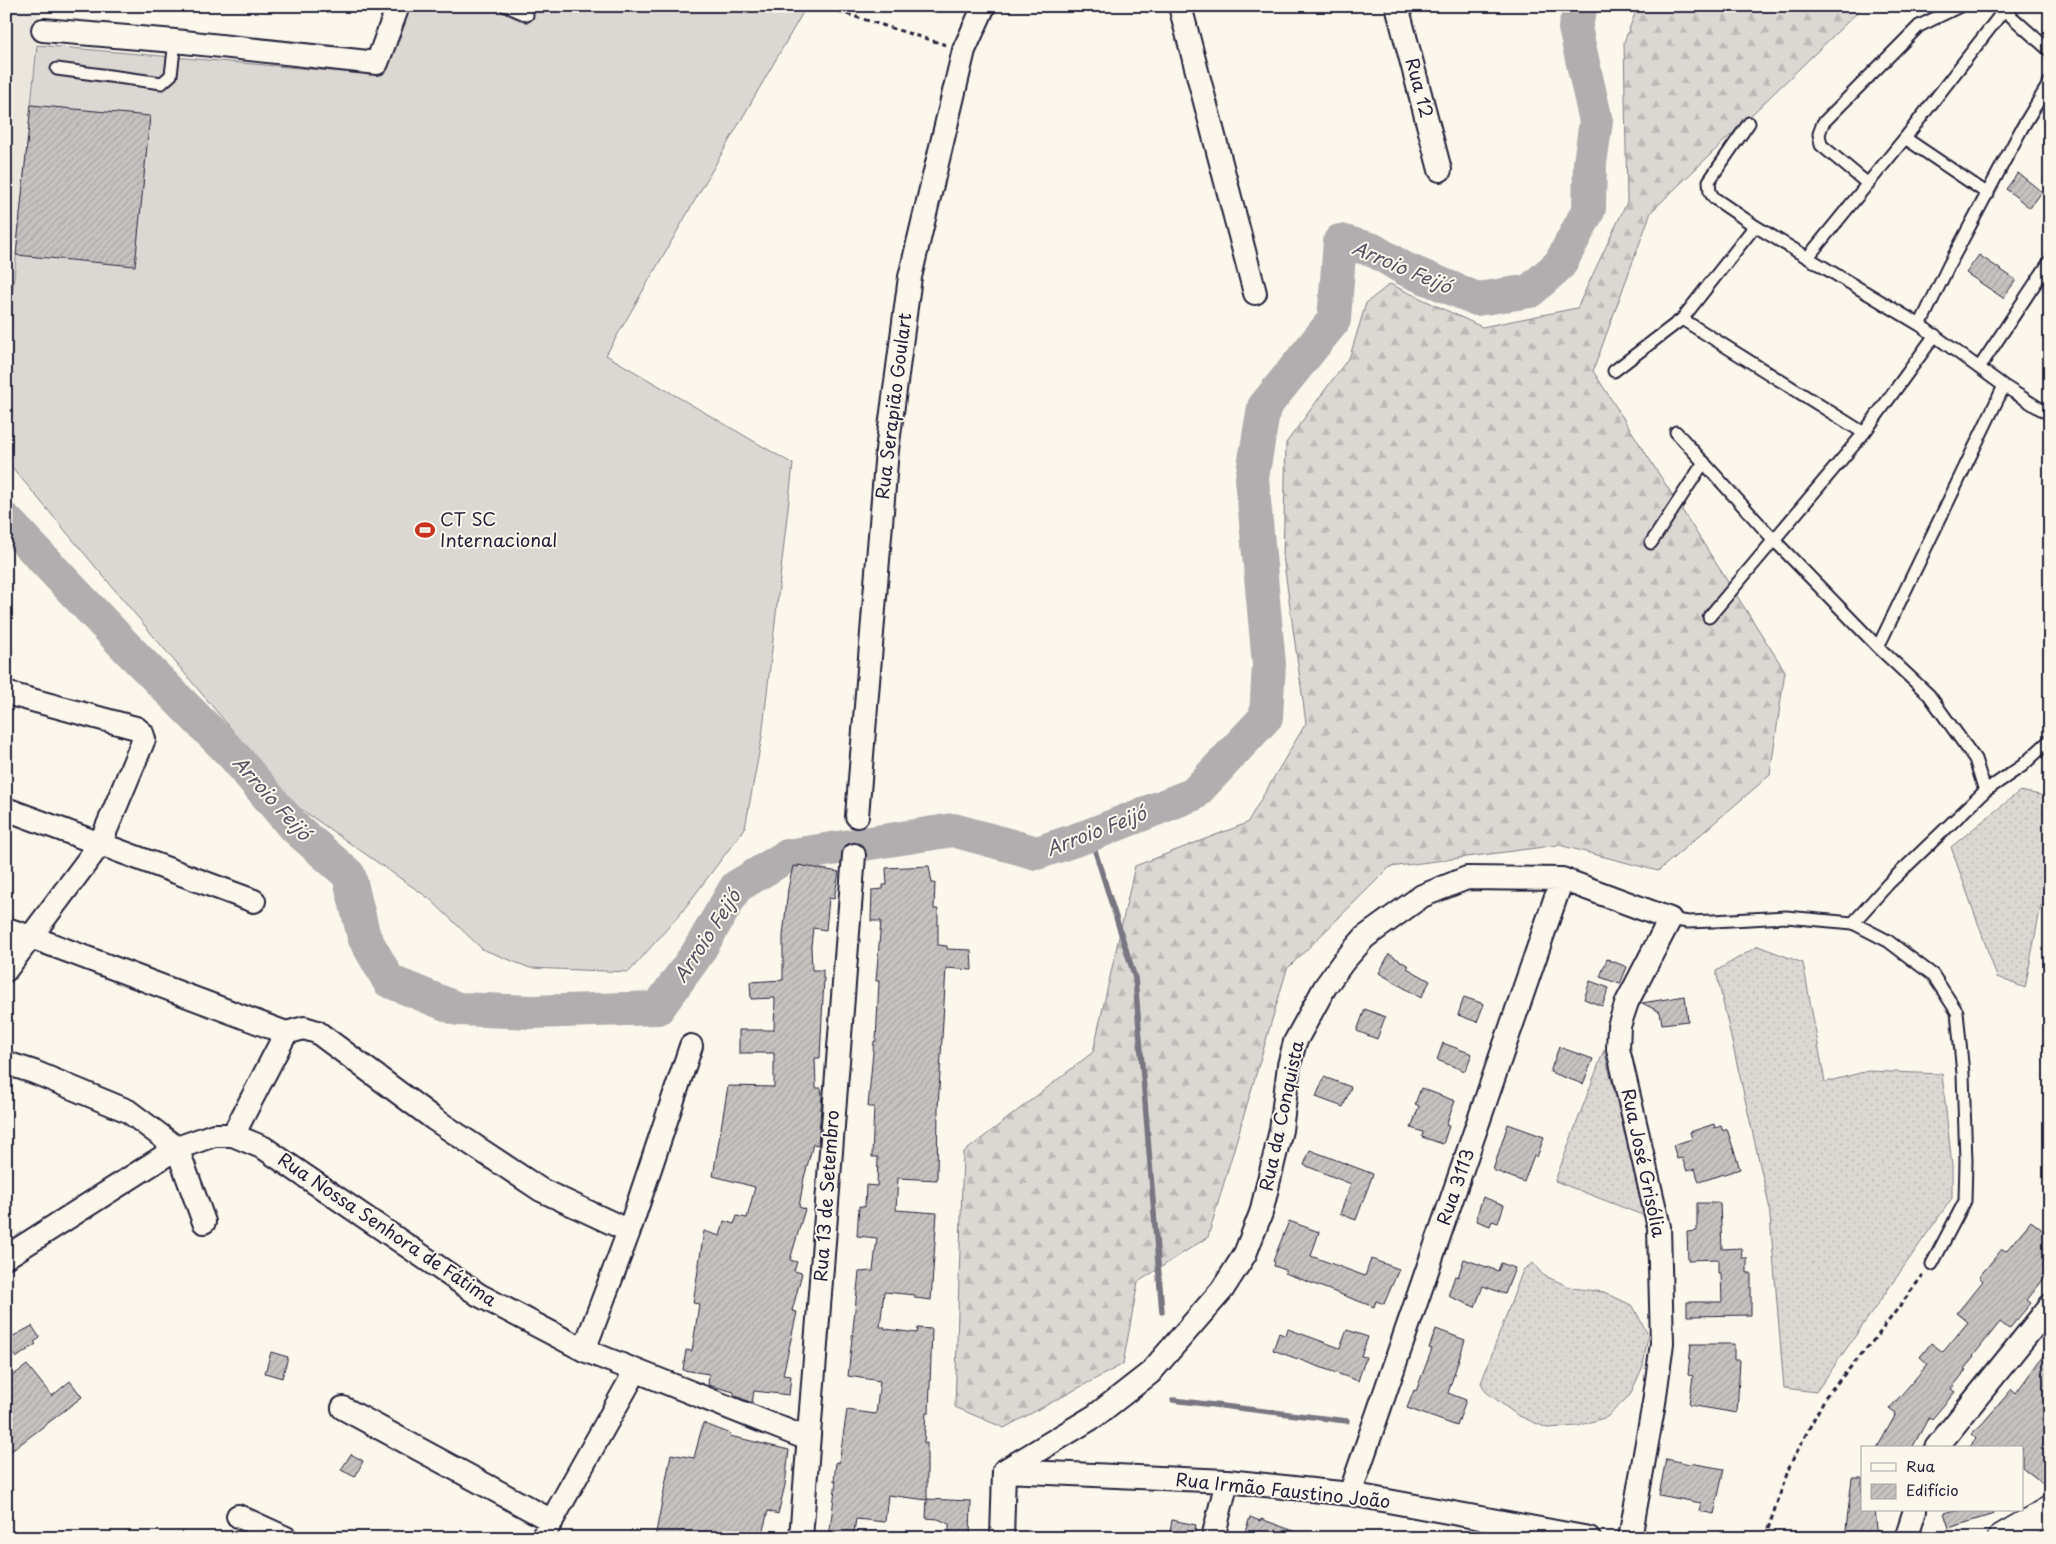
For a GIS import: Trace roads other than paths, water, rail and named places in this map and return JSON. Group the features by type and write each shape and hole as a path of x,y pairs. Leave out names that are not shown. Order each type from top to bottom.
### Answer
{"street":[{"path":"43,30 174,41 377,63 398,6"},
{"name":"Rua Serapião Goulart","path":"857,816 887,450 909,287 964,50 984,6"},
{"path":"1180,6 1255,293"},
{"name":"Rua 12","path":"1397,6 1440,170"},
{"path":"6,693 136,728 142,733 144,739 100,844 6,970"},
{"path":"6,809 254,901"},
{"name":"Rua 13 de Setembro","path":"801,1538 854,855"},
{"name":"Rua da Conquista","path":"1004,1471 1094,1416 1150,1372 1226,1283 1245,1254 1261,1213 1281,1130 1289,1065 1295,1042 1325,987 1343,962 1365,938 1422,896 1467,878 1562,879 1670,919"},
{"name":"Rua 3113","path":"1350,1494 1562,879"},
{"name":"Rua José Grisólia","path":"1630,1538 1654,1403 1662,1343 1660,1247 1659,1228 1618,1049 1619,1026 1627,1002 1670,919"},
{"path":"6,929 32,936 286,1033 304,1028 317,1032 434,1119 541,1190 629,1231"},
{"path":"233,1135 286,1033"},
{"path":"584,1350 629,1231 691,1046"},
{"path":"6,1063 34,1072 128,1111 177,1148 204,1222"},
{"name":"Rua Nossa Senhora de Fátima","path":"6,1257 177,1148 214,1135 233,1135 264,1148 479,1295 584,1350 635,1372 808,1439"},
{"path":"1938,1446 2050,1306"},
{"path":"343,1408 547,1529 635,1372"},
{"path":"1002,1538 1004,1471"},
{"name":"Rua Irmão Faustino João","path":"1004,1471 1227,1481 1350,1494 1589,1538"},
{"path":"1213,1538 1227,1481"},
{"path":"2002,1538 2050,1510"},
{"path":"1906,1538 1914,1512"},
{"path":"238,1516 286,1538"}],"lane":[{"path":"506,6 527,15"},
{"path":"1868,184 1821,146 1819,134 1823,122 1919,26 1960,6"},
{"path":"1808,257 1905,138 1999,8 2050,51"},
{"path":"57,69 162,83 171,75 174,41"},
{"path":"1920,325 1949,265 2022,128 2050,82"},
{"path":"1749,123 1709,181 1710,192 1714,198 1755,226 1920,325 2004,386 2050,415"},
{"path":"1905,138 1988,194"},
{"path":"1614,371 1682,319 1755,226"},
{"path":"1979,368 2050,261"},
{"path":"1682,319 1864,433"},
{"path":"1709,617 1864,433 1934,336"},
{"path":"1878,647 2004,386"},
{"path":"1676,432 1773,539 1878,647 1929,695 1975,759 1985,791"},
{"path":"1651,543 1704,462"},
{"path":"1853,923 1889,883 1985,791 2022,766 2050,740"},
{"path":"1670,919 1688,922 1786,917 1853,923 1888,941 1932,975 1957,1012 1963,1074 1966,1161 1965,1201 1932,1264"}],"waterway":[{"name":"Arroio Feijó","path":"6,520 129,650 234,756 292,825 349,875 364,937 389,981 458,1009 532,1012 658,1008 697,954 736,887 787,856 953,830 1037,853 1090,835 1194,794 1266,717 1269,664 1252,478 1264,407 1334,320 1340,241 1373,250 1405,269 1477,299 1530,291 1560,264 1589,209 1590,163 1596,121 1575,28 1581,6"},
{"path":"1090,835 1135,978 1162,1312"},
{"path":"1173,1400 1347,1421"}],"place":[{"name":"CT SC Internacional","path":"425,530"}]}
